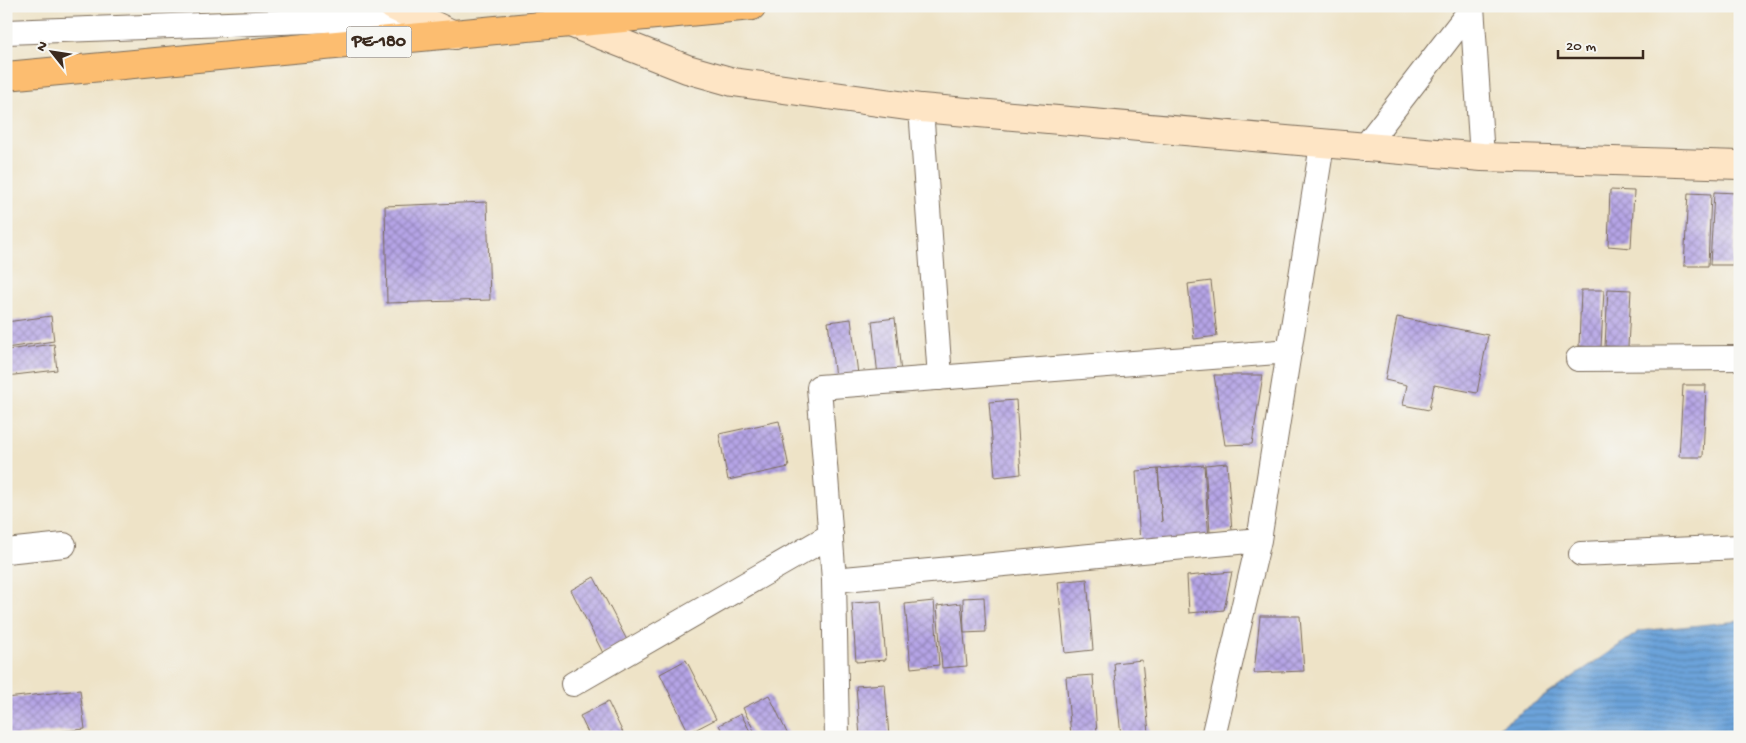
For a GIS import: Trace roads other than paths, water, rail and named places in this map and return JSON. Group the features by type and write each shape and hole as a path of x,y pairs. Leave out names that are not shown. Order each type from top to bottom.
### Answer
{"main road":[{"name":"PE-180","path":"6,76 752,6"}],"street":[{"path":"393,6 454,35"},
{"path":"1363,149 1472,7"},
{"path":"1472,7 1482,158"},
{"path":"6,32 418,17"},
{"path":"573,24 687,69 733,82 921,108 1363,149 1482,158 1740,165"},
{"path":"921,108 940,378"},
{"path":"1213,737 1259,540 1322,145"},
{"path":"837,737 834,580 819,387 1290,351"},
{"path":"1578,359 1740,358"},
{"path":"573,684 831,536"},
{"path":"834,580 1259,540"},
{"path":"6,551 64,545"},
{"path":"1582,554 1740,547"}],"water":[{"path":"1740,621 1740,737 1491,737 1498,728 1640,631"}]}
